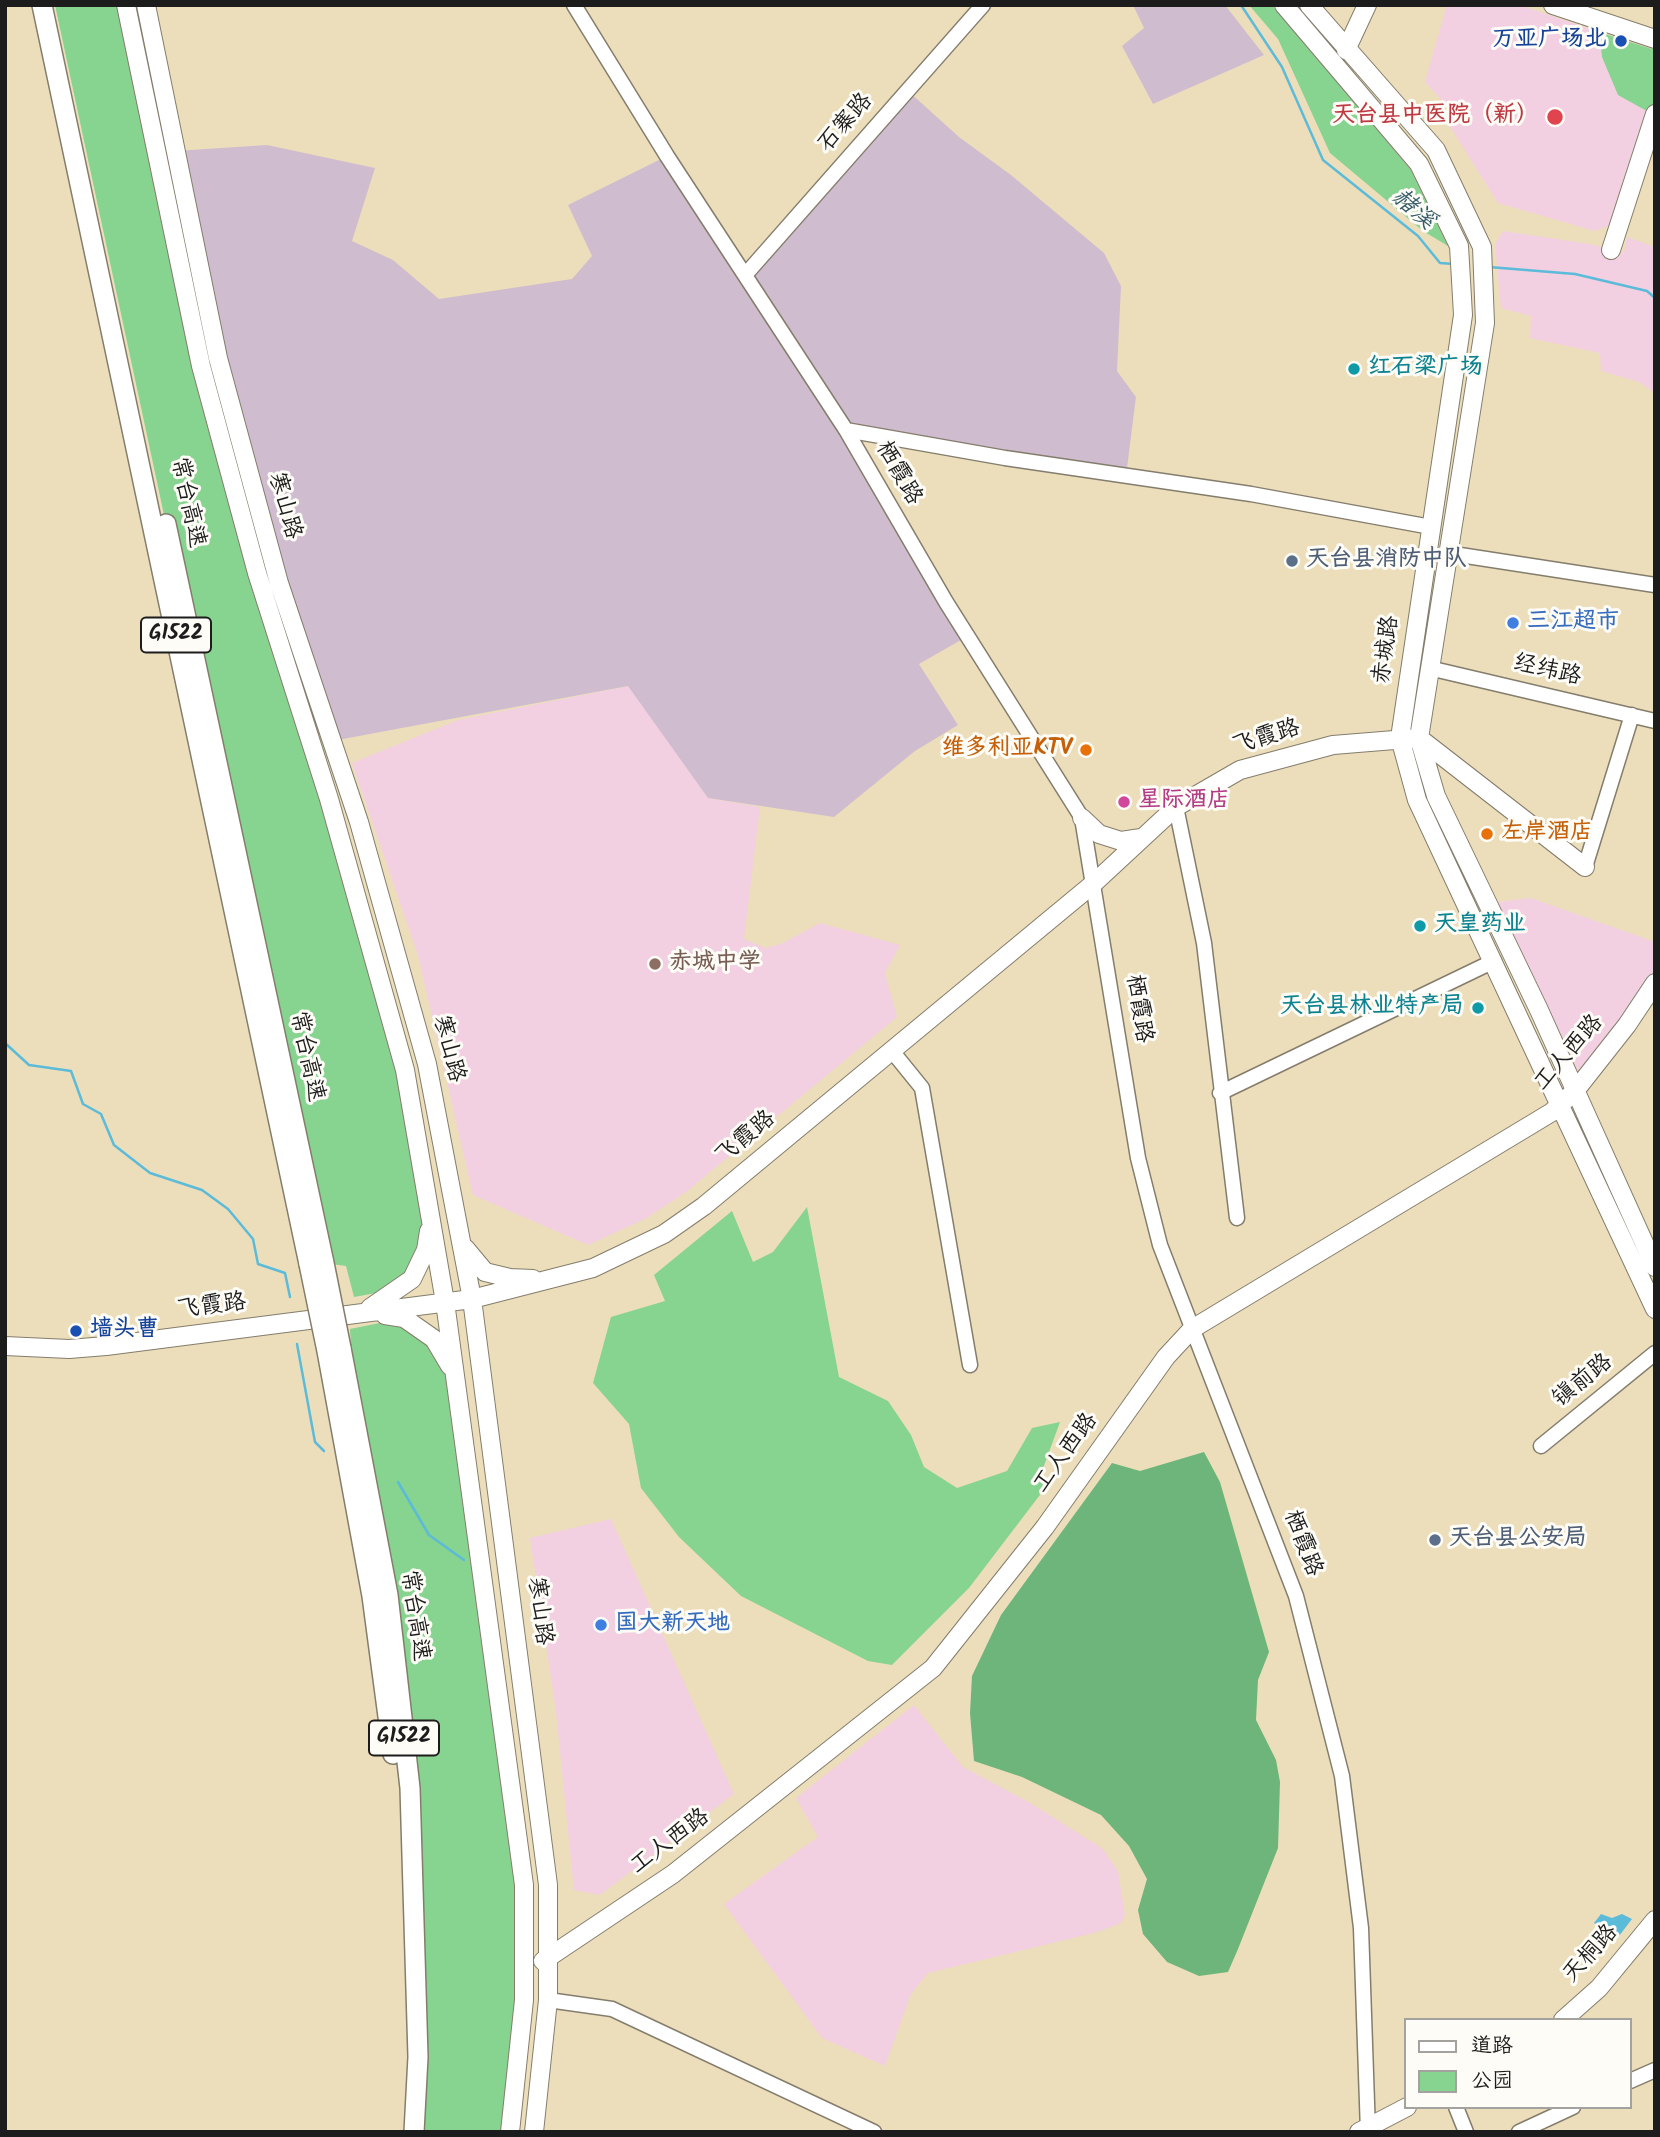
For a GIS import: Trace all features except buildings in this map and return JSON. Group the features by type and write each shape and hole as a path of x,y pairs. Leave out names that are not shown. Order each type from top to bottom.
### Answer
{"highway":[{"name":"常台高速","path":"42,5 317,1263"},
{"name":"常台高速","path":"55,5 334,1350 388,1595 410,1788 418,2057 414,2132"},
{"name":"常台高速","path":"334,1350 398,1788 407,2057 401,2132"}],"main road":[{"name":"寒山路","path":"126,5 201,366 257,573 329,799 405,1070 444,1302 524,1885 524,1969 510,2132"},
{"name":"寒山路","path":"146,5 218,358 279,583 359,822 427,1064 462,1243 477,1331 548,1885 548,2000 534,2132"},
{"name":"赤城路","path":"1284,5 1419,164 1459,246 1463,316 1400,738 1417,800 1655,1309"},
{"name":"赤城路","path":"1309,5 1436,150 1482,247 1485,323 1419,738 1436,796 1484,894 1655,1267"},
{"path":"1346,50 1367,5"},
{"path":"1553,5 1655,39"},
{"path":"1611,250 1655,114"},
{"path":"1441,458 1462,461"},
{"path":"1419,738 1585,867"},
{"name":"飞霞路","path":"5,1346 69,1349 106,1346 472,1299 593,1268 664,1234 705,1206 1093,884 1176,807 1240,770 1333,745 1419,738"},
{"path":"1082,818 1099,834 1121,841 1141,838"},
{"path":"1466,902 1484,894"},
{"name":"工人西路","path":"524,1969 549,1959 673,1874 933,1668 1045,1527 1166,1357 1192,1329 1560,1105 1627,1026 1655,983"},
{"path":"364,1311 412,1279 426,1250 431,1221"},
{"path":"462,1243 471,1258 485,1272 509,1278 551,1280"},
{"path":"477,1331 481,1313 503,1292"},
{"path":"364,1311 404,1318 434,1339 454,1373"},
{"name":"天桐路","path":"1565,2018 1599,1988 1655,1920"},
{"path":"1365,2130 1404,2109"}],"street":[{"name":"栖霞路","path":"574,5 667,156 846,430 946,601 1082,818 1138,1158 1160,1245 1296,1596 1342,1776 1361,1927 1365,2130"},
{"name":"石寨路","path":"746,274 983,5"},
{"path":"846,430 1006,458 1251,494 1431,527"},
{"path":"1447,553 1655,585"},
{"name":"经纬路","path":"1429,668 1655,721"},
{"path":"1585,867 1632,715"},
{"path":"1176,807 1204,943 1237,1218"},
{"path":"1220,1093 1494,961"},
{"path":"892,1051 922,1088 970,1365"},
{"name":"镇前路","path":"1541,1446 1655,1353"},
{"path":"548,2000 612,2009 874,2132"},
{"path":"1632,2080 1655,2070"},
{"path":"1457,2109 1466,2132"},
{"path":"1520,2132 1569,2109"}],"shaded area":[{"path":"1133,5 1225,5 1264,55 1153,104 1122,46 1144,28"},
{"name":"天台县中医院（新）","path":"1447,5 1520,5 1599,32 1602,57 1654,115 1618,222 1595,231 1498,203 1449,125 1458,118 1425,82"},
{"path":"907,90 959,137 1011,175 1104,253 1121,286 1117,371 1136,397 1126,476 846,430 968,636 919,664 958,725 915,751 834,817 708,798 628,686 332,741 279,583 175,151 267,145 375,168 352,241 393,260 439,299 572,279 592,256 568,205 667,156 746,274"},
{"path":"1503,231 1590,244 1624,253 1627,237 1655,247 1655,393 1639,382 1601,371 1600,353 1530,338 1531,316 1501,308 1495,244"},
{"name":"赤城中学","path":"629,686 708,798 760,807 744,939 766,948 781,944 820,923 900,945 885,973 897,1017 686,1192 645,1219 588,1245 473,1195 418,955 352,763 458,720"},
{"path":"1531,898 1655,942 1655,983 1583,1081 1498,902"},
{"name":"国大新天地","path":"611,1519 734,1794 600,1895 574,1890 556,1711 530,1538"},
{"path":"914,1705 963,1767 1032,1804 1103,1849 1118,1871 1125,1915 1121,1923 1098,1932 928,1973 911,1994 885,2066 822,2038 724,1904 818,1837 796,1798"}],"green space":[{"path":"55,5 126,5 201,366 368,935 431,1221 426,1250 388,1297 376,1293 354,1297 346,1266 324,1263"},
{"path":"1249,5 1272,5 1411,170 1448,246 1423,231 1330,153 1278,39"},
{"path":"1599,32 1655,50 1654,115 1618,95 1602,57"},
{"path":"807,1207 839,1377 888,1401 911,1435 924,1467 957,1488 1007,1471 1032,1428 1060,1422 1041,1474 1049,1483 969,1588 892,1665 868,1661 741,1596 679,1537 641,1488 629,1424 593,1383 611,1317 665,1301 654,1275 732,1211 753,1262 773,1252"},
{"path":"404,1318 455,1373 524,1885 510,2132 414,2132 410,1788 341,1348 351,1346 350,1329"},
{"path":"1204,1452 1220,1482 1269,1652 1258,1680 1256,1720 1276,1760 1280,1782 1278,1848 1238,1949 1228,1972 1199,1976 1167,1962 1143,1934 1138,1910 1147,1879 1129,1846 1101,1815 1022,1777 974,1761 970,1713 972,1676 1001,1615 1112,1463 1140,1471"}],"water":[{"path":"1601,1914 1612,1918 1622,1914 1632,1919 1616,1940 1594,1923"}],"waterway":[{"name":"赭溪","path":"1241,5 1282,67 1323,160 1418,236 1440,263 1454,264"},
{"name":"赭溪","path":"1489,267 1575,274 1647,291 1655,298"},
{"path":"5,1043 29,1065 71,1071 83,1104 101,1114 114,1145 150,1173 202,1190 228,1209 253,1239 258,1264 285,1273 290,1297"},
{"path":"297,1344 315,1442 324,1451"},
{"path":"398,1482 429,1535 464,1560"}],"place":[{"name":"万亚广场北","path":"1621,41"},
{"name":"天台县中医院（新）","path":"1555,117"},
{"name":"红石梁广场","path":"1354,369"},
{"name":"天台县消防中队","path":"1292,561"},
{"name":"三江超市","path":"1513,623"},
{"name":"维多利亚KTV","path":"1086,750"},
{"name":"星际酒店","path":"1124,802"},
{"name":"左岸酒店","path":"1487,834"},
{"name":"天皇药业","path":"1420,926"},
{"name":"赤城中学","path":"655,964"},
{"name":"天台县林业特产局","path":"1478,1008"},
{"name":"墙头曹","path":"76,1331"},
{"name":"天台县公安局","path":"1435,1540"},
{"name":"国大新天地","path":"601,1625"}]}
